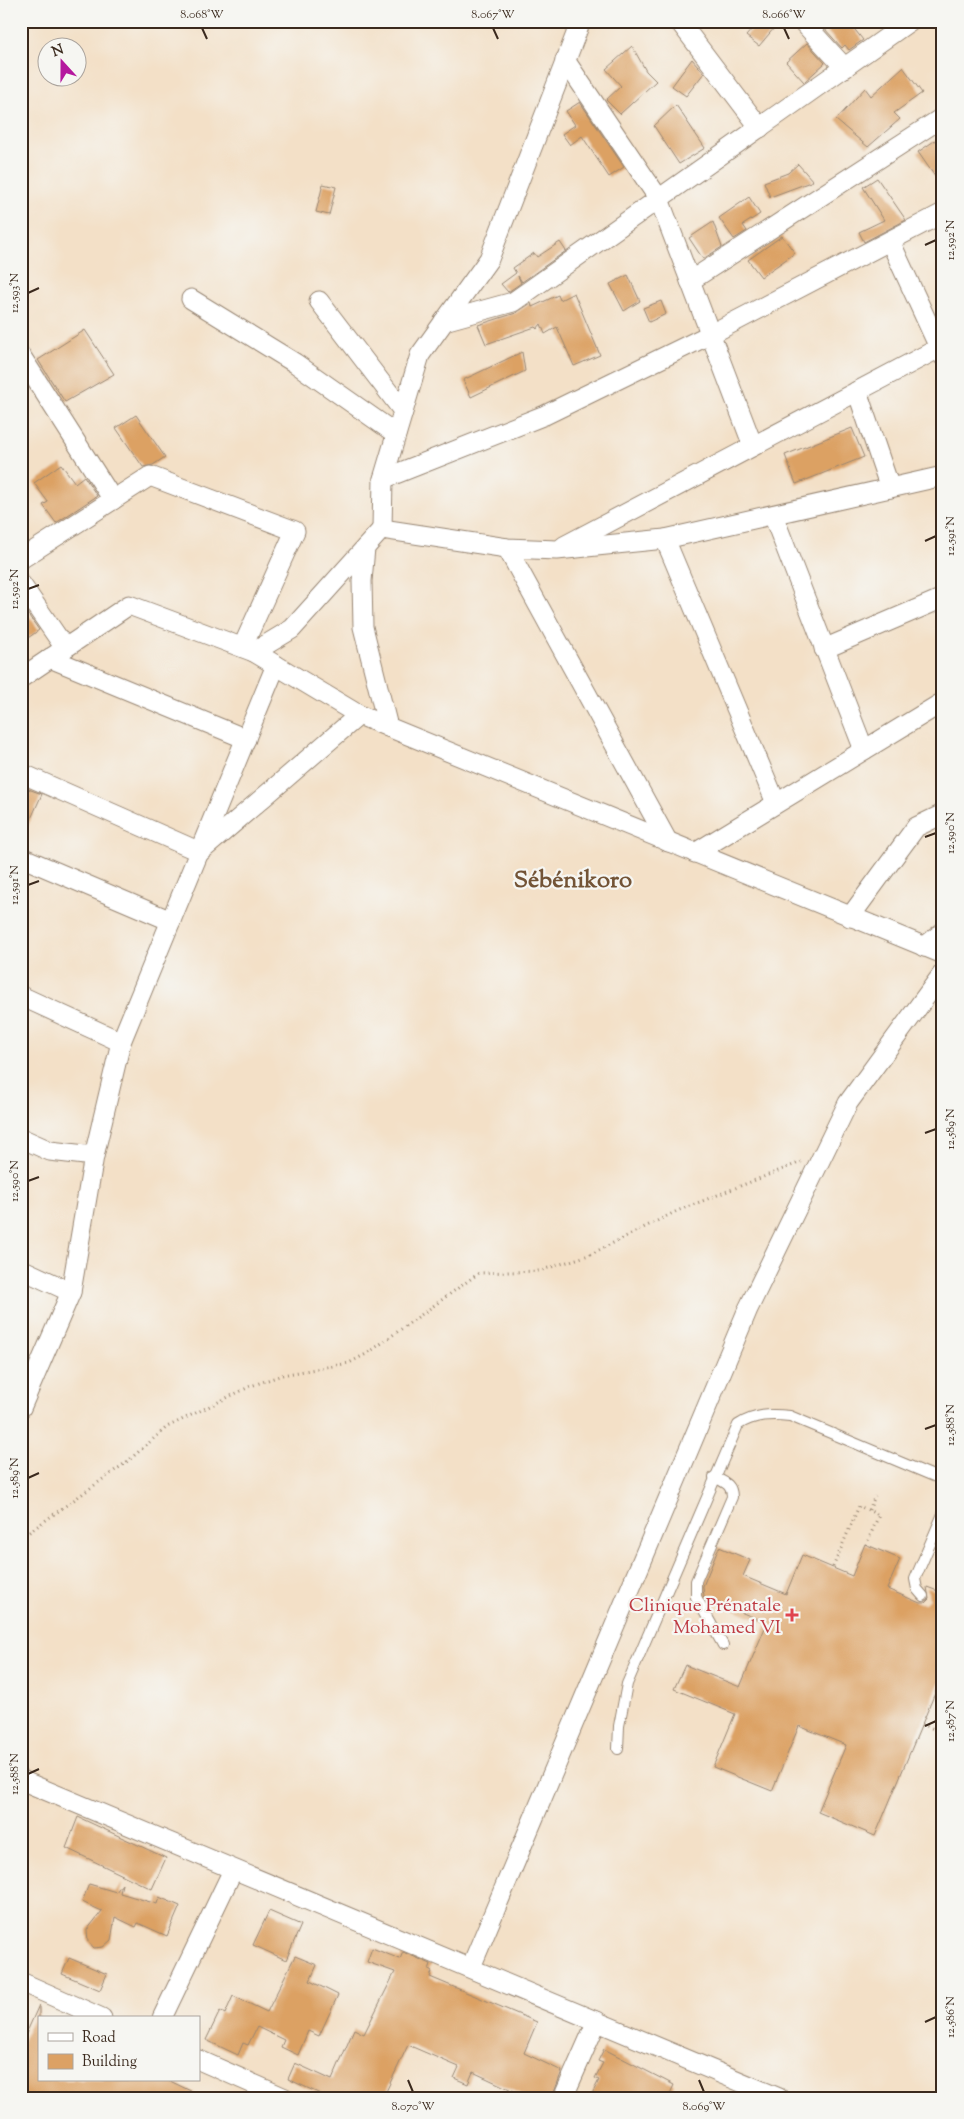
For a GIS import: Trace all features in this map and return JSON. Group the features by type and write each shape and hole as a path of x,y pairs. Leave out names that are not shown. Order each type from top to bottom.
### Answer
{"street":[{"path":"249,649 292,629 382,530 383,479 420,355 489,259 564,60 581,21"},
{"path":"679,21 760,128"},
{"path":"802,21 845,68"},
{"path":"444,321 513,302 910,21"},
{"path":"564,60 659,199 753,446"},
{"path":"690,281 943,117"},
{"path":"383,479 545,415 711,334 943,213"},
{"path":"557,550 857,391 941,350 890,241"},
{"path":"191,299 295,363 396,434"},
{"path":"319,301 403,411"},
{"path":"21,356 113,500"},
{"path":"857,391 890,488"},
{"path":"21,559 150,476 295,531 249,649"},
{"path":"382,530 507,548 557,550 665,539 943,476"},
{"path":"773,515 864,750"},
{"path":"665,539 776,804"},
{"path":"365,548 362,581 363,627 388,727"},
{"path":"507,548 668,842"},
{"path":"21,584 57,653 246,738"},
{"path":"824,649 943,598"},
{"path":"21,678 129,605 249,649 360,716 943,954"},
{"path":"21,1408 71,1292 94,1156 121,1042 276,665"},
{"path":"695,853 943,702"},
{"path":"200,852 360,716"},
{"path":"21,773 200,852"},
{"path":"850,917 916,827 943,814"},
{"path":"23,861 171,921"},
{"path":"924,947 943,932"},
{"path":"470,1967 748,1310 848,1103 943,973"},
{"path":"21,996 121,1042"},
{"path":"21,1138 50,1151 94,1156"},
{"path":"21,1269 71,1292"},
{"path":"21,1780 779,2098"},
{"path":"163,2016 233,1870"},
{"path":"21,1982 98,2016"},
{"path":"563,2098 597,2021"},
{"path":"200,2060 285,2098"}],"lane":[{"path":"618,1748 619,1726 627,1684 714,1477 738,1425 750,1417 774,1414 790,1416 943,1480"},
{"path":"714,1477 728,1484 732,1490 732,1497 696,1581 695,1590 696,1597 723,1645"},
{"path":"923,1596 917,1589 915,1579 943,1514"}],"path":[{"path":"21,1538 128,1462 167,1426 251,1386 282,1375 349,1363 368,1353 478,1273 539,1272 589,1255 720,1193 823,1154"},
{"path":"869,1510 875,1496"},
{"path":"833,1567 859,1506 879,1515 866,1545"},
{"path":"922,1724 943,1733"}],"building":[{"path":"759,21 780,21 759,46 746,36"},
{"path":"833,21 848,21 863,40 849,50 845,45 842,48 824,28"},
{"path":"807,43 825,63 804,82 786,62"},
{"path":"632,46 646,71 656,81 620,114 606,100 621,86 606,69"},
{"path":"692,59 704,73 686,96 672,86"},
{"path":"903,67 922,93 894,113 900,119 868,147 836,120 865,88 871,96"},
{"path":"580,102 624,167 609,177 582,136 570,145 562,134 575,125 566,111"},
{"path":"676,105 705,148 679,164 654,126"},
{"path":"943,135 943,188 918,152"},
{"path":"798,164 813,181 770,197 764,182 788,173"},
{"path":"877,178 906,220 864,242 859,232 884,220 863,187"},
{"path":"323,184 336,187 329,215 316,212"},
{"path":"749,197 760,214 743,225 747,231 734,239 719,218"},
{"path":"713,222 722,247 703,259 689,238"},
{"path":"782,236 795,253 761,277 748,260"},
{"path":"560,242 566,251 522,282 518,276 521,283 508,292 501,284 516,273 513,268 534,253 537,257"},
{"path":"628,275 640,301 624,311 610,284"},
{"path":"574,293 600,355 574,366 557,327 545,334 541,324 537,329 535,327 486,344 478,325 516,313 531,303 532,307 558,295 560,300"},
{"path":"661,301 666,314 649,322 643,308"},
{"path":"85,330 114,374 65,402 38,360"},
{"path":"522,352 525,371 471,397 463,380"},
{"path":"136,415 165,457 153,465 143,467 116,428"},
{"path":"852,428 864,457 796,484 785,455"},
{"path":"61,464 75,483 84,476 97,496 56,523 43,505 48,502 34,483"},
{"path":"24,609 39,630 21,643 21,611"},
{"path":"28,789 42,794 21,841 21,805"},
{"path":"865,1544 900,1559 887,1589 920,1603 925,1603 929,1599 927,1587 943,1593 943,1674 875,1836 818,1812 846,1745 799,1726 772,1791 713,1767 735,1714 674,1689 685,1665 740,1687 767,1623 704,1597 703,1586 719,1547 750,1560 743,1576 786,1594 802,1555 852,1576"},
{"path":"78,1817 166,1858 152,1889 66,1848"},
{"path":"89,1884 116,1892 122,1884 120,1893 157,1904 159,1897 180,1906 167,1936 138,1923 136,1927 115,1917 111,1940 103,1947 94,1948 88,1941 87,1930 102,1911 82,1902"},
{"path":"269,1911 301,1925 286,1960 253,1945"},
{"path":"372,1948 400,1959 403,1952 431,1964 429,1970 432,1972 430,1977 537,2022 524,2053 562,2071 552,2098 529,2098 473,2072 468,2084 454,2078 459,2067 408,2045 383,2098 329,2098 288,2079 295,2063 332,2080 354,2029 364,2034 395,1972 367,1962"},
{"path":"295,1956 317,1965 310,1981 338,1995 319,2036 308,2031 298,2055 281,2047 284,2040 257,2027 248,2045 243,2043 238,2055 206,2040 220,2011 225,2014 233,1996 267,2012"},
{"path":"69,1958 107,1974 100,1990 62,1974"},
{"path":"39,2005 38,2082 172,2082 205,2098 21,2098 21,2045"},
{"path":"604,2049 674,2085 668,2098 590,2098 599,2080 595,2078 603,2063 598,2061"}],"place":[{"name":"Clinique Prénatale Mohamed VI","path":"792,1615"}],"district":[{"name":"Sébénikoro","path":"573,879"}]}
